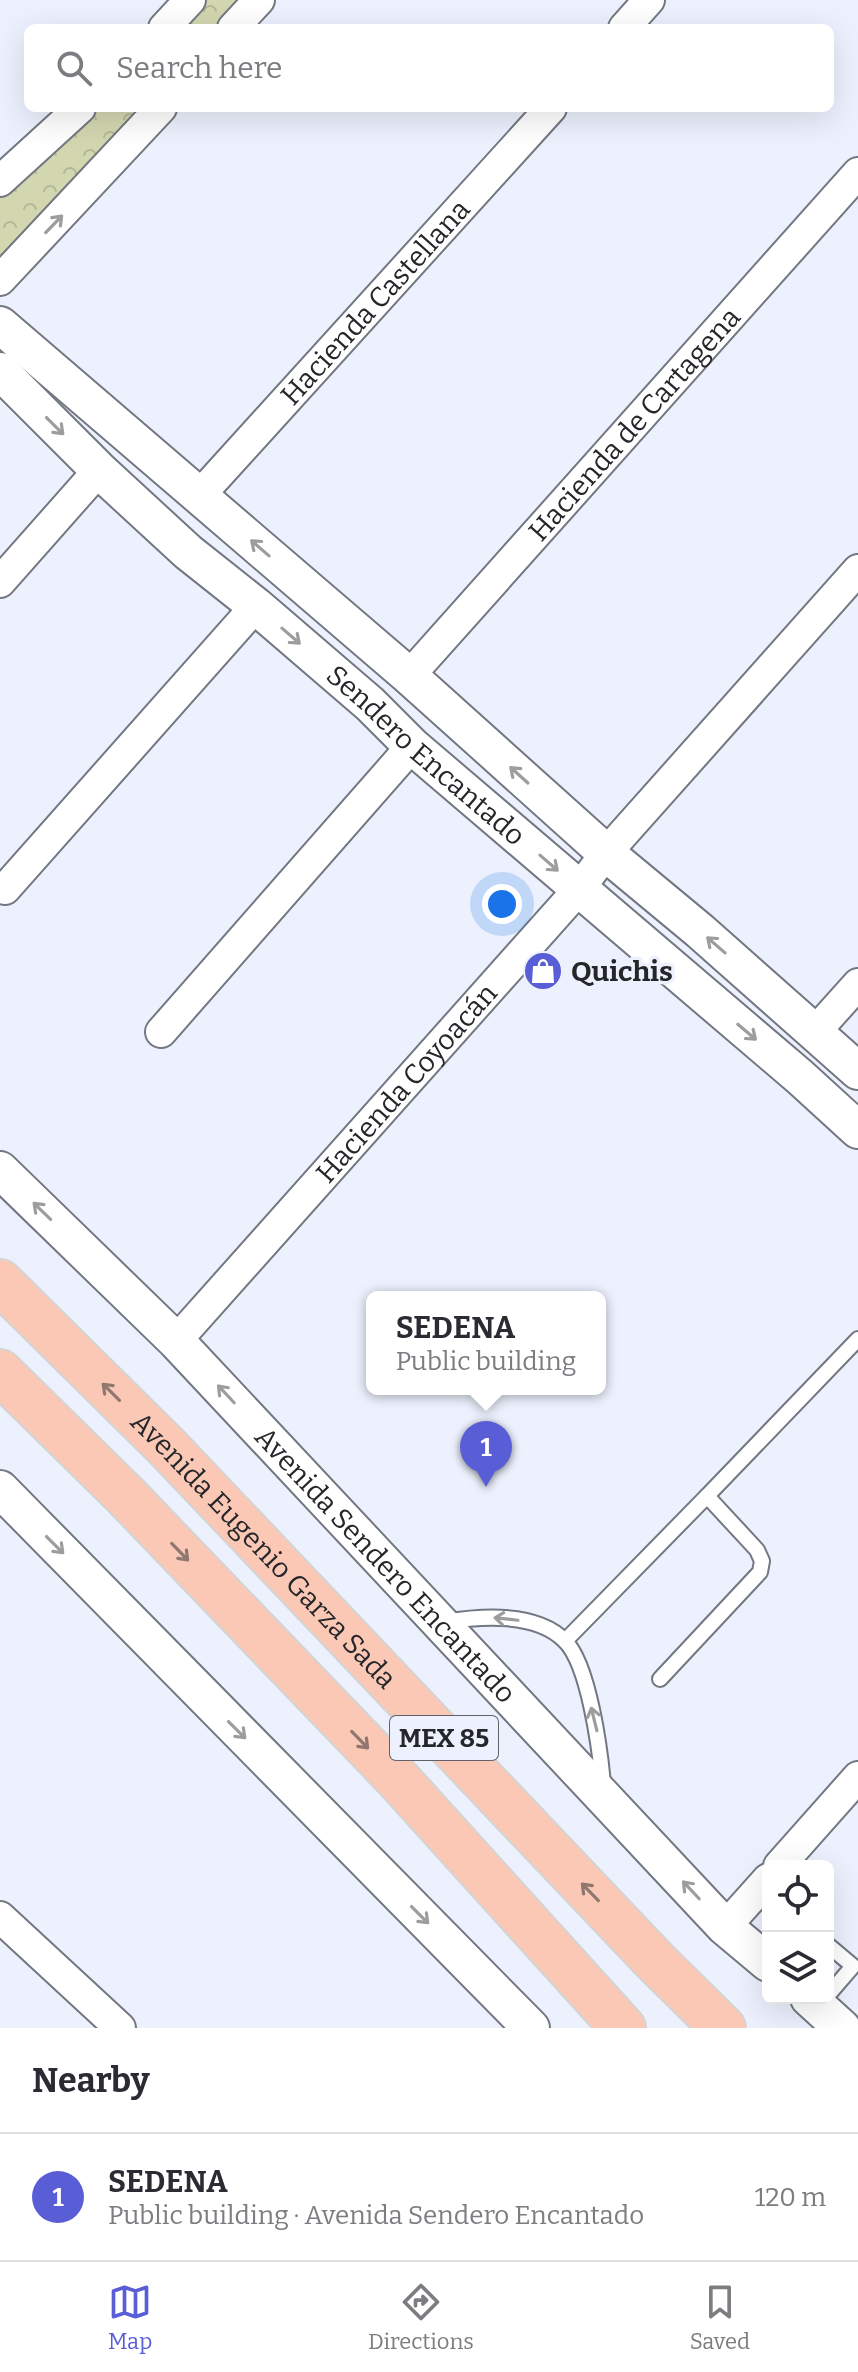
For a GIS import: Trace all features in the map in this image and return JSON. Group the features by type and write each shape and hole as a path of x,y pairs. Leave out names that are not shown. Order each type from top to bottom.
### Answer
{"highway":[{"name":"Avenida Eugenio Garza Sada","path":"0,1282 167,1447 655,1961 723,2028"},
{"name":"MEX 85","path":"0,1372 126,1496 394,1775 618,2025"}],"street":[{"path":"168,24 190,0"},
{"path":"237,24 259,0"},
{"path":"628,24 649,0"},
{"path":"0,181 76,112"},
{"path":"0,280 157,112"},
{"name":"Hacienda Castellana","path":"199,496 547,112"},
{"name":"Hacienda de Cartagena","path":"409,676 858,173"},
{"name":"Sendero Encantado","path":"0,325 409,676 606,853 700,931 858,1071"},
{"name":"Sendero Encantado","path":"0,371 99,470 188,552 370,704 412,746 858,1130"},
{"path":"0,582 99,470"},
{"name":"Hacienda Coyoacán","path":"176,1341 858,570"},
{"path":"5,889 256,606"},
{"path":"161,1032 412,746"},
{"path":"815,1032 858,984"},
{"name":"Avenida Sendero Encantado","path":"0,1170 176,1341 725,1927 762,1958"},
{"path":"0,1489 531,2028"},
{"path":"788,1860 858,1777"},
{"path":"725,1927 762,1889"},
{"path":"0,1917 120,2028"}],"lane":[{"path":"565,1641 858,1339"},
{"path":"660,1679 760,1572 762,1561 757,1550 707,1496"},
{"path":"442,1623 475,1617 506,1618 530,1622 565,1641 580,1670 597,1730 604,1797"},
{"path":"834,1950 853,1966 834,1992"}],"green space":[{"path":"201,0 245,0 223,24 179,24"},
{"path":"89,112 140,112 0,261 0,194"}],"place":[{"name":"Quichis","path":"543,971"},
{"name":"SEDENA","path":"486,1487"}]}
